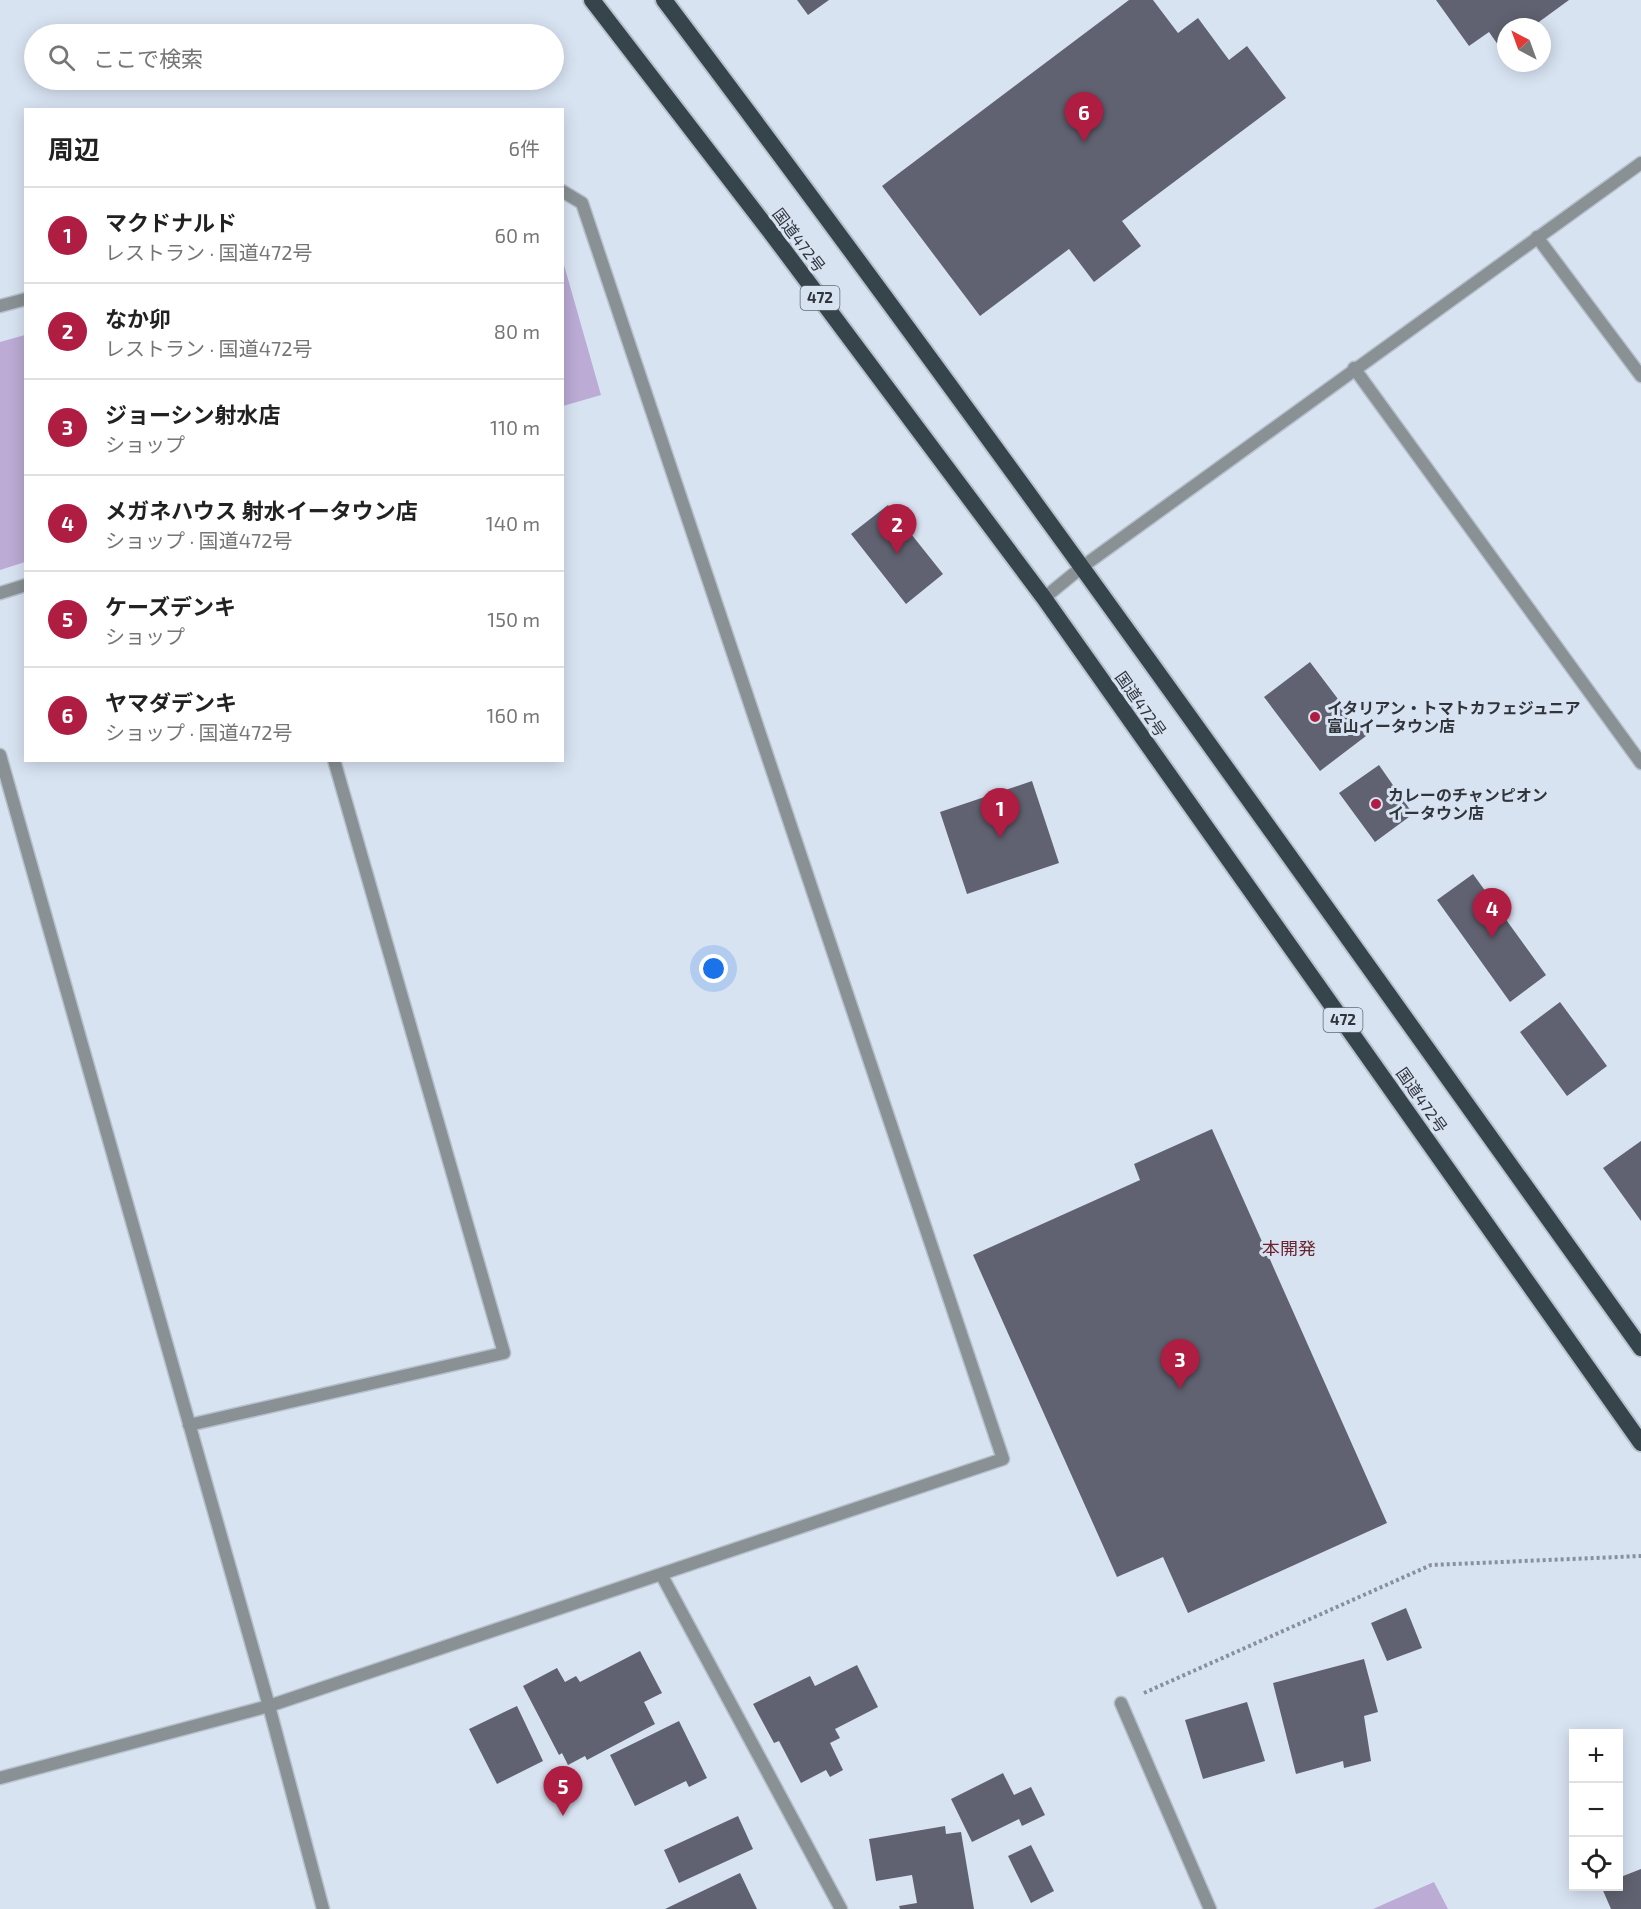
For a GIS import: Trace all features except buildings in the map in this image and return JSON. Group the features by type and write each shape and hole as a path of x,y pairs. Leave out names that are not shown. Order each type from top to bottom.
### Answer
{"highway":[{"name":"国道472号","path":"592,0 772,234 1044,598 1641,1443"},
{"name":"国道472号","path":"664,0 821,208 1082,567 1641,1348"}],"street":[{"path":"1044,598 1082,567 1354,368 1641,163"},
{"path":"0,1778 269,1706 1003,1459 582,203 564,192"},
{"path":"1537,237 1641,376"},
{"path":"0,306 24,300"},
{"path":"1354,368 1641,763"},
{"path":"0,593 24,586"},
{"path":"0,755 269,1706 323,1909"},
{"path":"189,1425 504,1353 335,762"},
{"path":"661,1574 841,1909"},
{"path":"1121,1703 1210,1909"}],"path":[{"path":"1121,1703 1431,1564 1641,1556"}],"shaded area":[{"path":"564,265 601,395 564,406"},
{"path":"24,335 24,562 0,570 0,342"},
{"path":"1434,1882 1448,1909 1373,1909"}],"place":[{"name":"ヤマダデンキ","path":"1084,142"},
{"name":"なか卯","path":"897,554"},
{"name":"イタリアン・トマトカフェジュニア 富山イータウン店","path":"1315,717"},
{"name":"カレーのチャンピオン イータウン店","path":"1376,804"},
{"name":"マクドナルド","path":"1000,838"},
{"name":"メガネハウス 射水イータウン店","path":"1492,938"},
{"name":"ジョーシン射水店","path":"1180,1389"},
{"name":"ケーズデンキ","path":"563,1816"}],"district":[{"name":"本開発","path":"1289,1249"}]}
